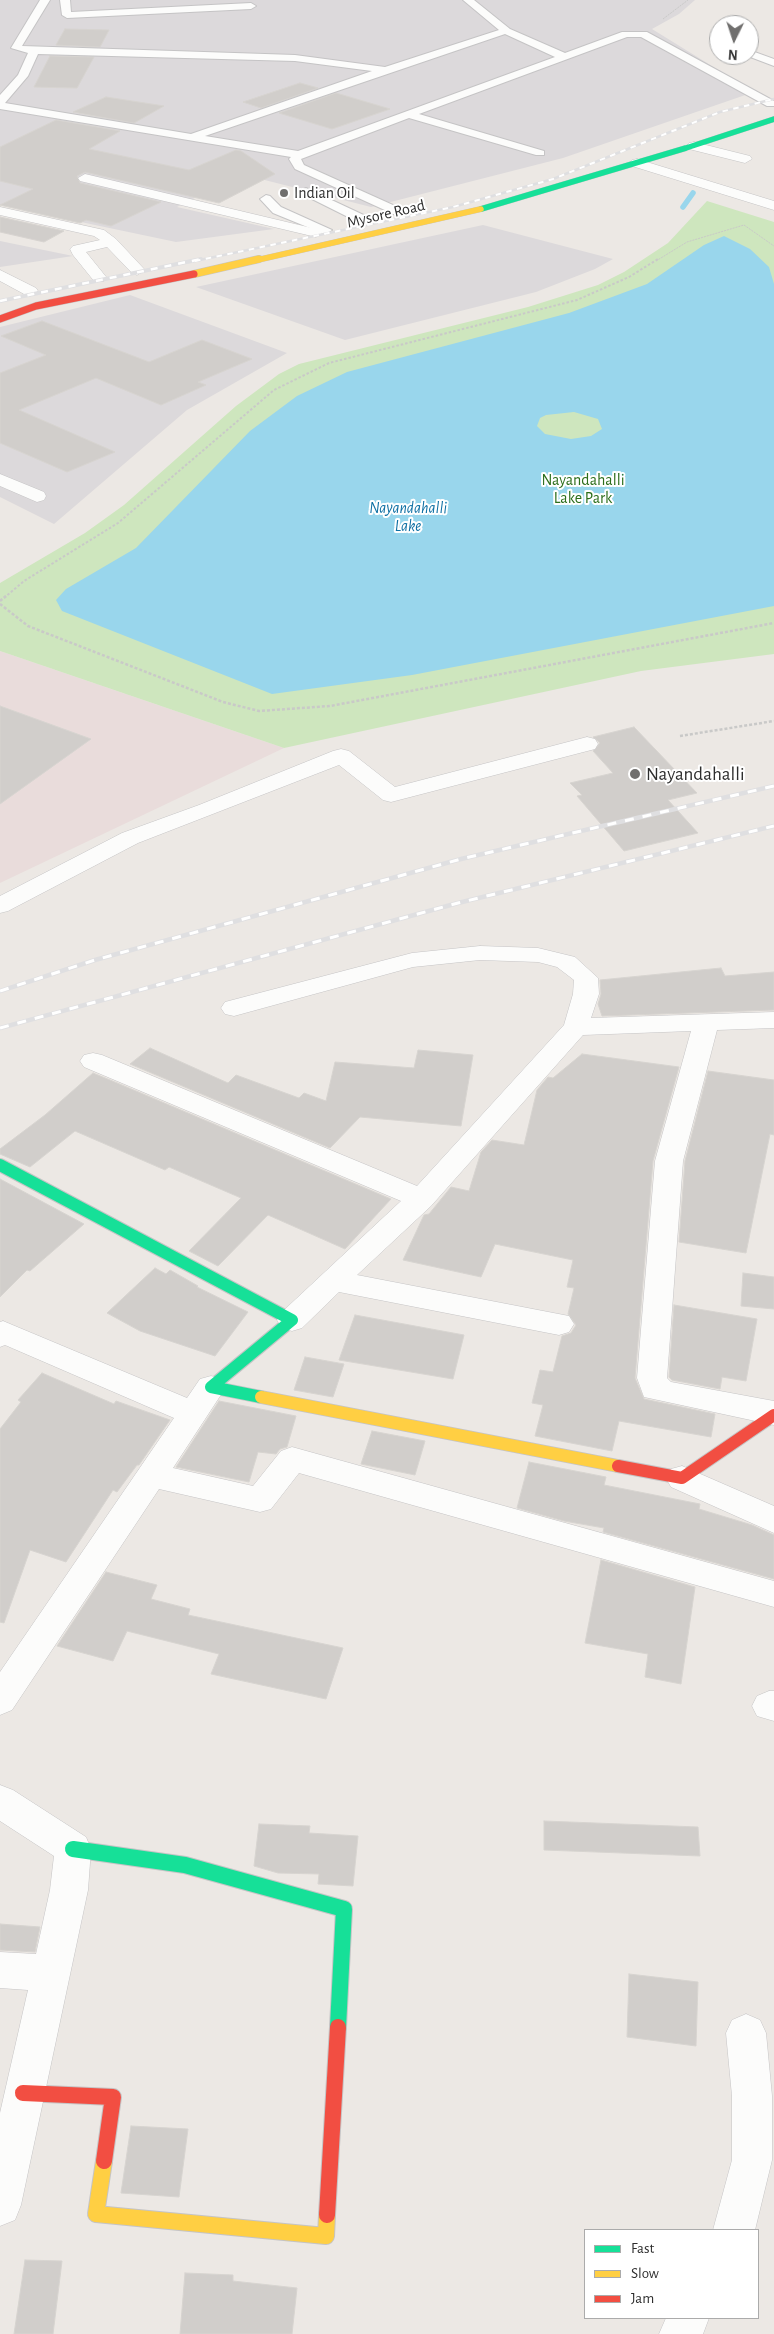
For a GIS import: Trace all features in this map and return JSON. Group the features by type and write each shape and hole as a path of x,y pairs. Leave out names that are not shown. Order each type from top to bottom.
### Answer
{"main road":[{"path":"754,110 773,104"},
{"name":"Mysore Road","path":"0,318 36,306 235,266 496,206 694,146 774,119"},
{"path":"477,196 496,206"},
{"name":"Mysore Road","path":"350,225 405,212"},
{"path":"289,239 325,230"},
{"path":"82,281 104,277"},
{"path":"12,294 34,290"},
{"path":"0,1165 292,1320 211,1387"},
{"path":"211,1387 682,1478 774,1414"},
{"path":"23,2093 113,2096 96,2214 326,2236 344,1909 185,1865 73,1849"}],"street":[{"path":"694,146 745,159"},
{"path":"637,163 774,206"},
{"path":"85,178 325,230"},
{"path":"0,211 99,232 137,270"},
{"path":"104,277 78,252 78,249 111,242"},
{"path":"0,275 34,290"},
{"path":"0,479 37,496"},
{"path":"0,906 130,838 207,810 342,756 391,795 587,744"},
{"path":"234,1008 412,960 480,953 538,955 566,962 586,978 586,994 576,1027 421,1199 292,1320"},
{"path":"576,1027 774,1020"},
{"path":"706,1022 669,1161 652,1378 655,1388 670,1393 774,1414"},
{"path":"93,1060 421,1199"},
{"path":"333,1281 559,1324"},
{"path":"1,1333 193,1413"},
{"path":"0,1700 211,1387"},
{"path":"152,1474 260,1500 292,1459 774,1594"},
{"path":"682,1478 774,1520"},
{"path":"0,1801 73,1849 69,1890 0,2205"},
{"path":"0,1970 50,1974"},
{"path":"734,2229 752,2160 752,2096 746,2033"},
{"path":"681,2334 688,2319"}],"lane":[{"path":"45,0 12,48 34,52 295,58 386,70"},
{"path":"65,0 68,15 251,6"},
{"path":"468,0 506,31 565,57"},
{"path":"195,136 506,31"},
{"path":"405,212 299,167 295,159 299,155 407,114 626,34 643,34 773,104"},
{"path":"0,104 23,76 34,52"},
{"path":"759,57 774,62"},
{"path":"0,104 299,155"},
{"path":"407,114 540,153"},
{"path":"306,192 374,219"},
{"path":"266,199 277,210 325,230"}],"path":[{"path":"774,246 744,225 687,242 629,277 577,300 329,363 274,390 118,523 24,581 0,603 28,626 223,702 258,711 330,706 774,623"},
{"path":"680,736 774,721"}],"shaded area":[{"path":"0,0 695,0 679,14 652,29 754,92 563,158 371,207 241,174 177,207 274,229 176,242 0,205"},
{"path":"483,225 613,259 595,269 536,292 345,340 196,287"},
{"path":"0,241 73,256 0,267"},
{"path":"130,295 287,353 187,410 54,524 0,497 0,327"},
{"path":"0,651 284,748 0,883"}],"green space":[{"name":"Nayandahalli Lake","path":"707,201 774,222 774,654 641,671 284,748 0,651 0,583 85,533 124,505 236,406 279,374 299,364 528,307 598,285 624,272 668,243"}],"water":[{"name":"Nayandahalli Lake","path":"724,236 750,249 769,267 774,284 774,606 412,675 272,694 62,611 56,600 66,589 136,548 250,431 297,396 347,372 569,313 647,284 704,245","holes":["574,412 598,419 602,429 591,436 571,439 545,434 537,426 540,418 546,415"]}],"building":[{"path":"65,29 109,30 100,47 56,45"},
{"path":"50,56 94,57 77,88 34,87"},
{"path":"300,83 318,88 261,108 243,102"},
{"path":"336,93 390,109 332,129 279,113"},
{"path":"106,97 164,106 134,123 73,112"},
{"path":"56,120 120,131 89,149 189,170 236,150 241,151 275,174 219,203 85,172 77,176 80,183 161,202 111,226 86,220 80,223 0,205 33,189 0,181 0,147"},
{"path":"0,217 64,231 44,242 0,232"},
{"path":"42,321 149,362 202,340 252,359 198,382 206,385 161,405 96,378 19,410 115,452 67,472 0,443 0,373 46,355 1,336"},
{"path":"0,706 91,739 0,804"},
{"path":"634,727 697,793 668,800 698,833 624,851 577,796 582,795 570,783 613,773 593,751 600,743 593,737"},
{"path":"721,968 725,976 774,972 774,1010 602,1016 598,1004 601,994 600,980"},
{"path":"150,1048 228,1083 236,1075 299,1098 304,1093 326,1101 335,1062 414,1068 418,1050 473,1055 461,1126 360,1117 330,1148 130,1064"},
{"path":"582,1054 679,1067 653,1161 635,1378 644,1399 715,1414 711,1437 619,1421 612,1451 535,1436 543,1405 532,1403 540,1370 553,1372 562,1336 571,1333 576,1325 568,1314 574,1288 567,1287 573,1260 495,1244 481,1277 403,1260 424,1215 429,1214 451,1187 469,1191 481,1152 492,1140 524,1145 537,1090 548,1077 553,1078"},
{"path":"708,1071 774,1080 774,1135 770,1134 746,1253 679,1242 685,1161"},
{"path":"93,1073 391,1199 345,1249 268,1215 218,1266 189,1251 241,1198 169,1167 165,1170 75,1131 30,1167 0,1154 0,1149 45,1115"},
{"path":"0,1179 84,1224 30,1271 27,1270 0,1297"},
{"path":"155,1268 166,1274 170,1270 197,1287 248,1312 215,1356 140,1331 107,1313"},
{"path":"743,1273 774,1277 774,1309 741,1306"},
{"path":"674,1305 757,1319 746,1381 722,1377 720,1389 672,1380 669,1377"},
{"path":"355,1315 464,1335 453,1379 339,1360"},
{"path":"305,1357 344,1364 333,1397 294,1390"},
{"path":"42,1373 114,1404 116,1401 170,1420 139,1465 137,1465 117,1492 113,1490 66,1562 30,1550 4,1623 0,1622 0,1429 21,1402 18,1400"},
{"path":"219,1401 296,1416 287,1447 280,1449 276,1454 258,1452 249,1482 176,1467"},
{"path":"372,1431 425,1441 415,1475 361,1464"},
{"path":"529,1462 606,1477 604,1485 700,1504 699,1509 752,1525 774,1535 774,1579 603,1532 604,1528 564,1521 517,1508"},
{"path":"601,1560 695,1587 681,1684 645,1677 648,1654 585,1643"},
{"path":"106,1572 157,1585 151,1599 190,1609 188,1615 343,1648 326,1699 211,1674 219,1654 127,1631 113,1661 57,1646"},
{"path":"544,1821 698,1827 700,1856 544,1850"},
{"path":"259,1824 310,1826 309,1833 358,1836 353,1886 318,1884 319,1874 278,1873 254,1866"},
{"path":"0,1924 40,1927 35,1952 0,1950"},
{"path":"629,1974 698,1982 696,2046 627,2037"},
{"path":"131,2126 188,2129 179,2197 121,2193"},
{"path":"25,2260 62,2261 53,2334 14,2334"},
{"path":"185,2273 233,2275 233,2281 297,2288 292,2334 180,2334"}],"waterway":[{"path":"683,207 693,193"}],"railway":[{"path":"195,261 453,207 553,179 720,112 774,99"},
{"path":"0,301 201,259"},
{"path":"0,991 95,960 461,859 774,786"},
{"path":"0,1028 458,903 774,826"}],"traffic: fast":[{"path":"481,209 686,148 774,119"},
{"path":"0,1165 292,1320 211,1387 261,1397"},
{"path":"73,1849 185,1865 344,1909 338,2027"}],"traffic: slow":[{"path":"194,274 481,209"},
{"path":"261,1397 618,1466"},
{"path":"104,2161 96,2214 326,2236 327,2215"}],"traffic: jam":[{"path":"0,319 36,306 194,274"},
{"path":"618,1466 682,1478 774,1415"},
{"path":"327,2215 338,2027"},
{"path":"23,2093 113,2097 104,2161"}],"place":[{"name":"Indian Oil","path":"284,193"},
{"name":"Nayandahalli","path":"635,774"}],"park label":[{"name":"Nayandahalli Lake Park","path":"583,489"}]}
